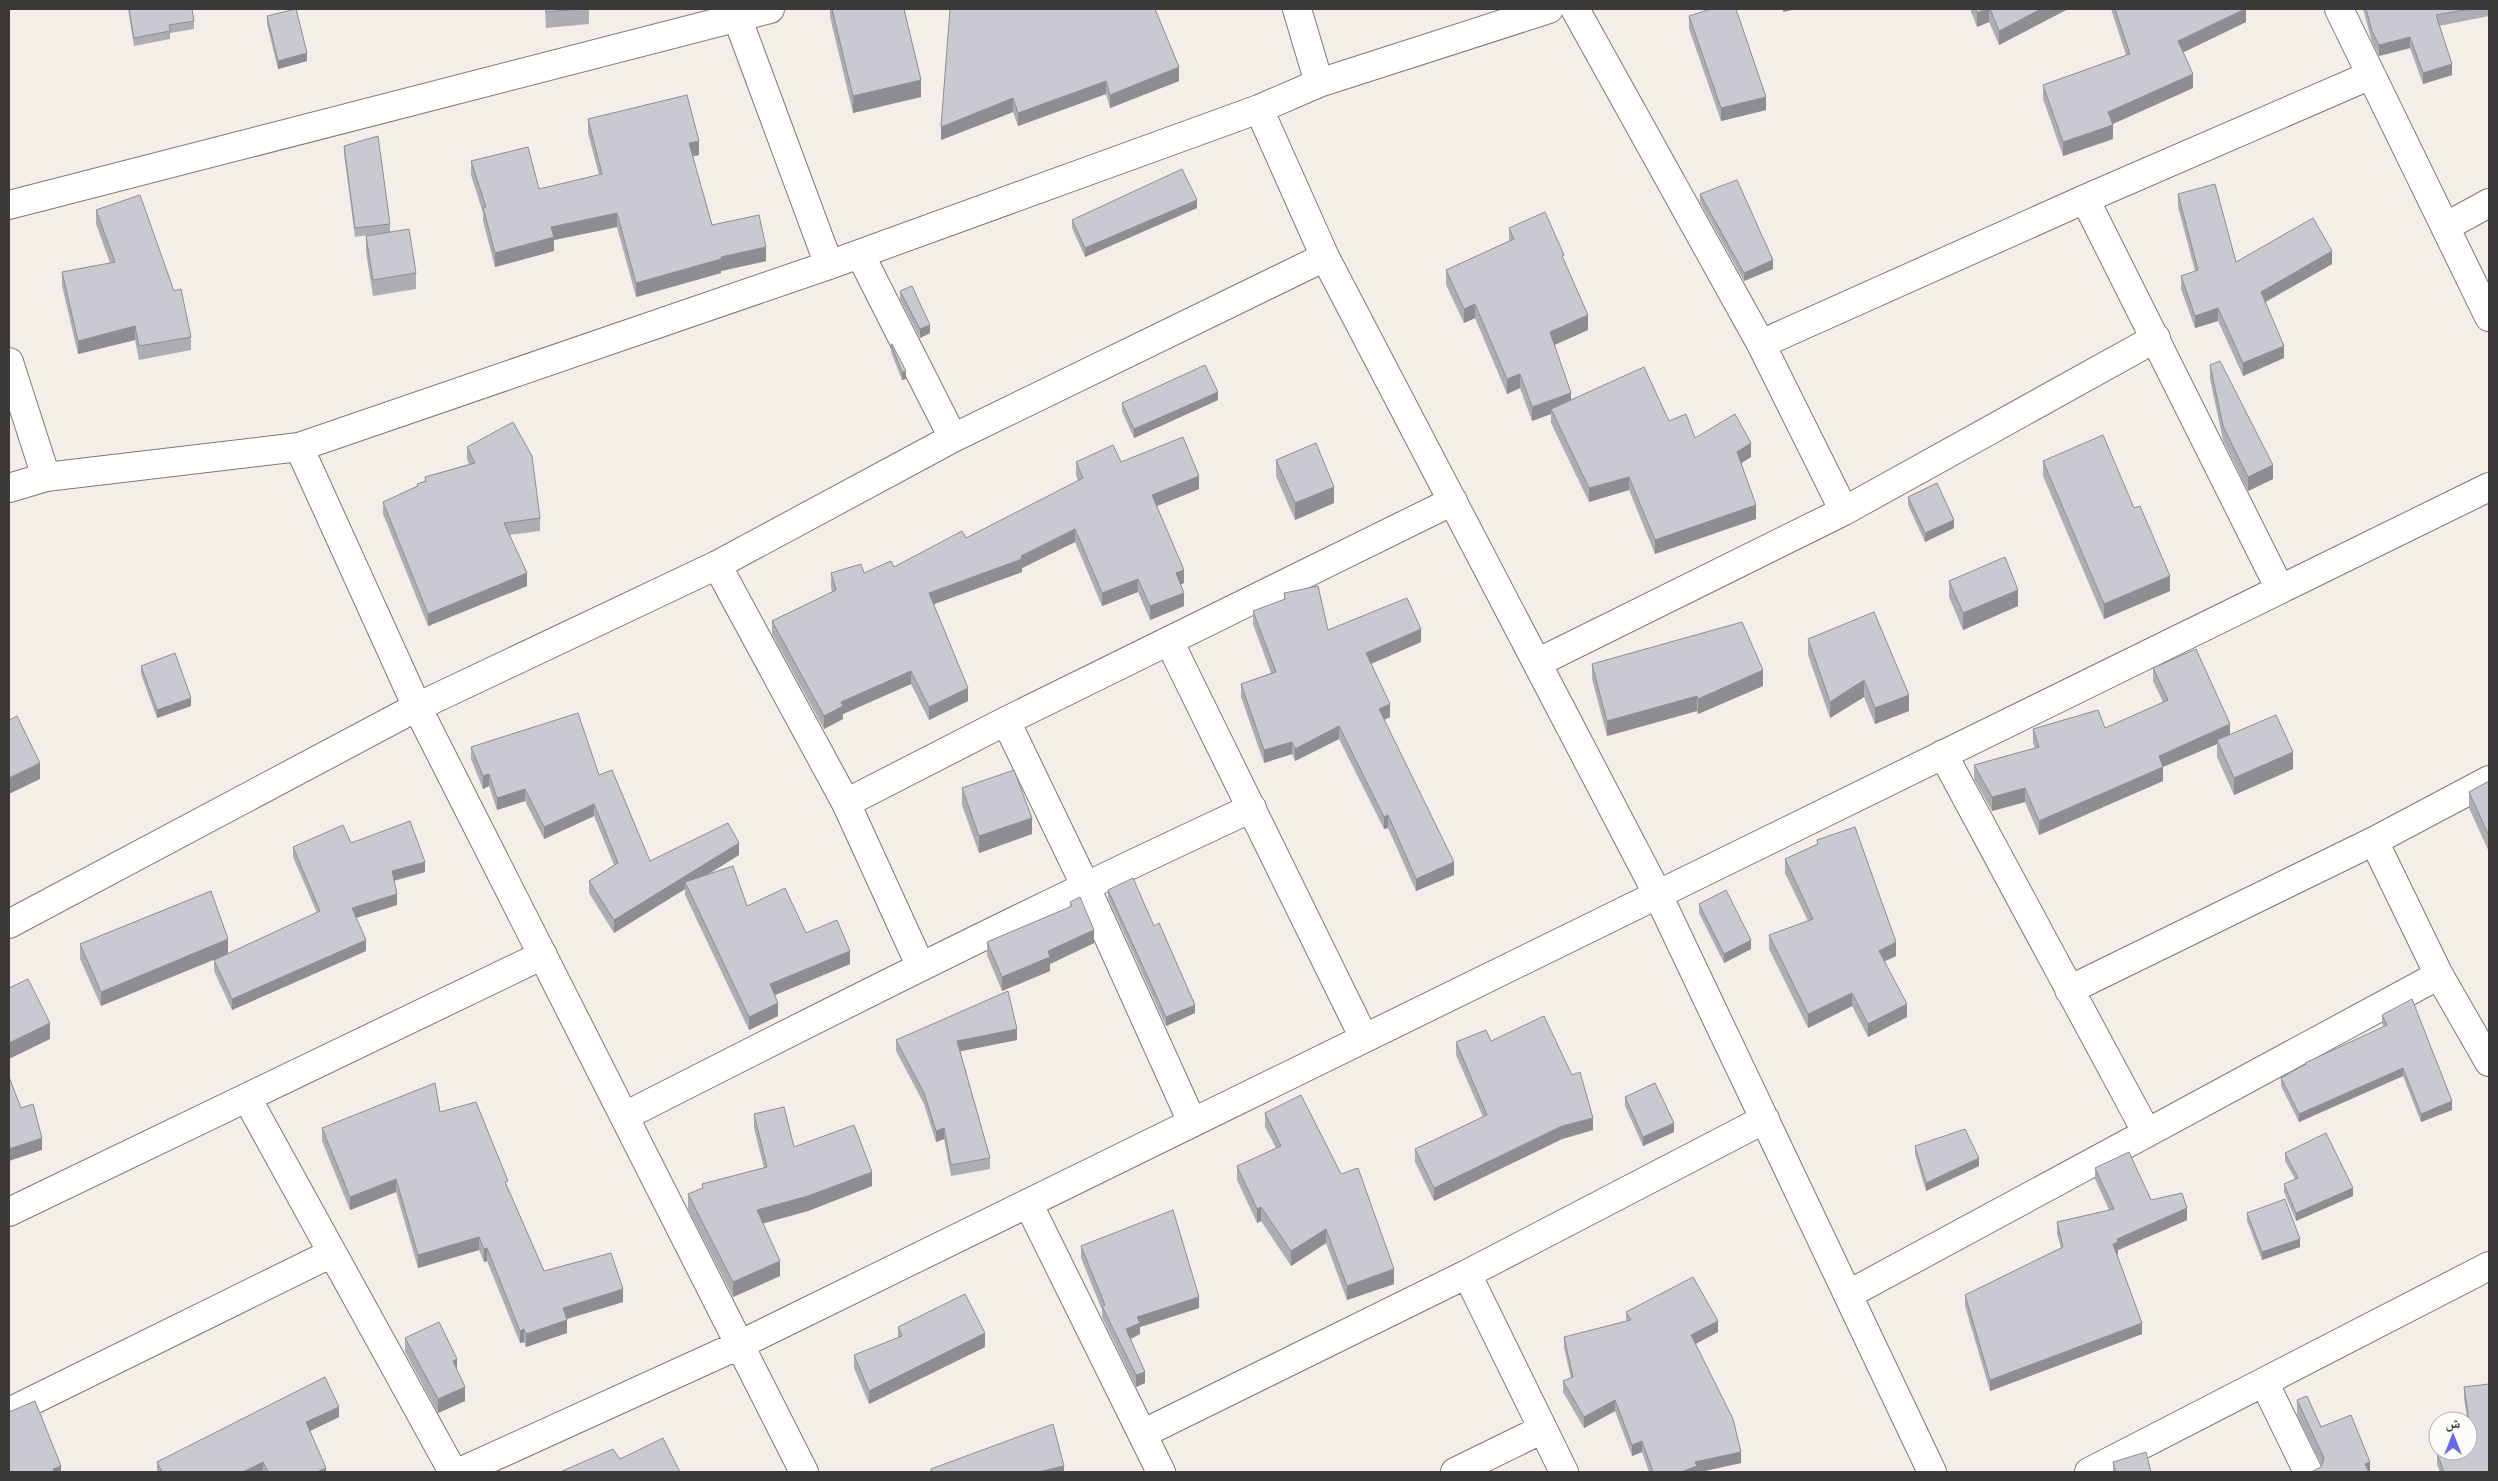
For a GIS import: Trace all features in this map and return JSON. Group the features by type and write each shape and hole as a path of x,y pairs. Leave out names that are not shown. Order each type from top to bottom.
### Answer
{"street":[{"path":"9,205 735,13 770,9"},
{"path":"1297,9 1320,83"},
{"path":"9,488 46,477 299,447 860,254 1259,109 1320,83 1549,9"},
{"path":"1575,9 1761,344 1844,511"},
{"path":"2339,9 2489,317"},
{"path":"735,13 829,265"},
{"path":"1761,344 2085,199 2371,75"},
{"path":"1259,109 1325,257 1658,893 1932,1472"},
{"path":"2085,199 2280,589"},
{"path":"2445,227 2489,203"},
{"path":"860,254 953,438"},
{"path":"9,924 417,708 717,565 953,438 1325,257"},
{"path":"1537,664 1844,511 2156,338"},
{"path":"9,362 46,477"},
{"path":"299,447 417,708 804,1472"},
{"path":"460,1472 739,1346 1658,893 2489,487"},
{"path":"846,803 1006,721 1453,501"},
{"path":"717,565 846,803 920,965"},
{"path":"1169,641 1364,1038"},
{"path":"1006,721 1084,885 1192,1122"},
{"path":"1943,754 2147,1133"},
{"path":"2069,990 2374,841 2489,780"},
{"path":"625,1116 920,965 1084,885 1252,808"},
{"path":"2374,841 2439,975 2489,1062"},
{"path":"9,1212 543,955"},
{"path":"1849,1294 2439,975"},
{"path":"247,1098 453,1472"},
{"path":"1142,1434 1467,1274 1765,1119"},
{"path":"1028,1203 1161,1472"},
{"path":"9,1412 332,1253"},
{"path":"2089,1472 2489,1266"},
{"path":"1467,1274 1564,1472"},
{"path":"2264,1382 2308,1472"},
{"path":"1455,1472 1543,1429"}],"building":[{"path":"129,9 192,9 194,21 169,25 170,31 134,38"},
{"path":"296,9 307,53 278,61 267,16"},
{"path":"546,9 580,9 546,12"},
{"path":"832,9 904,9 921,80 853,96"},
{"path":"950,9 1155,9 1179,67 1110,95 1106,81 1018,113 1013,98 941,127"},
{"path":"1711,9 1736,9 1766,97 1721,108 1689,16"},
{"path":"1976,9 1986,9 1977,13"},
{"path":"1990,9 2041,9 1999,31"},
{"path":"2115,9 2245,9 2178,41 2193,74 2108,112 2113,125 2063,142 2043,85 2130,54"},
{"path":"2366,9 2470,9 2436,15 2452,64 2423,73 2410,37 2379,45 2372,31"},
{"path":"687,95 699,141 689,143 712,225 759,215 766,247 721,257 721,259 636,283 617,213 551,227 554,237 495,253 483,207 486,207 471,161 528,147 539,189 602,174 588,119"},
{"path":"378,136 390,224 355,228 344,146"},
{"path":"1182,169 1197,200 1085,248 1072,220"},
{"path":"1737,180 1773,260 1744,273 1700,194"},
{"path":"2215,184 2236,262 2313,218 2332,251 2261,292 2284,346 2243,363 2218,308 2195,316 2181,276 2198,270 2178,194"},
{"path":"140,195 174,291 181,289 191,337 139,346 135,326 78,341 62,272 115,262 96,210"},
{"path":"1545,212 1588,315 1550,332 1571,393 1532,407 1520,374 1507,379 1475,304 1464,309 1446,270 1514,239 1509,228"},
{"path":"409,229 416,273 373,280 366,236"},
{"path":"912,286 930,325 920,329 900,291"},
{"path":"892,344 906,371 902,372"},
{"path":"2220,361 2273,465 2248,477 2223,426 2210,365"},
{"path":"1205,365 1218,392 1134,429 1122,403"},
{"path":"1644,367 1669,421 1686,414 1695,438 1735,414 1751,443 1737,452 1756,505 1655,540 1629,477 1589,488 1551,409"},
{"path":"513,422 532,456 540,518 504,523 527,573 428,614 383,502 418,486 417,484 426,481 425,477 475,463 467,447"},
{"path":"2103,435 2134,508 2140,506 2170,576 2104,604 2043,461"},
{"path":"1183,437 1199,476 1152,495 1184,570 1176,573 1184,593 1150,606 1138,579 1102,593 1075,529 1021,556 1022,559 929,593 968,688 929,707 911,671 841,702 843,706 824,716 772,621 836,590 831,573 861,564 864,573 891,561 894,567 962,531 966,538 1083,478 1076,462 1113,445 1121,462"},
{"path":"1316,443 1334,487 1295,503 1276,460"},
{"path":"1937,483 1954,520 1925,533 1908,497"},
{"path":"2005,557 2018,590 1963,613 1949,581"},
{"path":"1318,586 1328,630 1407,598 1421,629 1366,653 1390,704 1379,709 1454,862 1416,879 1388,815 1384,817 1339,726 1295,749 1292,742 1264,750 1241,684 1276,672 1253,611 1285,599 1284,593"},
{"path":"1874,612 1909,695 1875,708 1864,680 1830,702 1808,639"},
{"path":"1742,622 1763,670 1698,699 1697,696 1607,721 1592,664"},
{"path":"2196,649 2230,724 2159,756 2163,767 2039,821 2025,788 1992,797 1974,765 2039,747 2033,729 2098,710 2105,728 2168,700 2153,668"},
{"path":"175,653 191,698 157,710 141,666"},
{"path":"578,713 599,775 612,770 650,861 728,823 739,843 614,920 589,881 618,863 594,804 544,827 525,789 497,798 489,774 483,776 471,747"},
{"path":"2276,715 2293,752 2234,778 2217,740"},
{"path":"17,716 40,763 9,778 9,720"},
{"path":"1014,770 1032,818 979,836 962,788"},
{"path":"2489,781 2489,836 2469,792"},
{"path":"410,821 425,862 392,871 397,894 352,908 366,940 232,999 214,960 320,911 293,847 343,825 351,843"},
{"path":"1855,827 1896,942 1879,951 1907,1004 1868,1024 1852,993 1808,1014 1769,935 1813,919 1785,859 1818,844 1817,840"},
{"path":"733,866 747,906 785,888 806,933 837,920 850,951 770,984 778,1003 749,1017 685,882"},
{"path":"1133,878 1154,926 1159,923 1195,1005 1166,1017 1108,890"},
{"path":"1726,890 1751,940 1724,954 1699,904"},
{"path":"211,891 228,939 101,992 80,944"},
{"path":"1080,897 1094,930 1048,951 1050,957 1002,977 987,942 1072,906 1070,902"},
{"path":"28,979 50,1023 9,1043 9,988"},
{"path":"1008,991 1017,1029 957,1041 990,1158 951,1165 944,1128 936,1131 924,1093 896,1040"},
{"path":"2412,999 2452,1101 2421,1114 2403,1068 2299,1114 2281,1078 2305,1063 2387,1025 2382,1015"},
{"path":"1544,1016 1572,1075 1580,1072 1593,1118 1562,1126 1434,1188 1415,1149 1487,1115 1456,1042 1486,1030 1491,1041"},
{"path":"9,1077 21,1108 33,1104 42,1138 9,1149"},
{"path":"435,1083 440,1112 476,1102 508,1181 505,1182 544,1271 611,1253 623,1289 563,1308 567,1320 526,1334 524,1329 520,1331 487,1248 484,1249 479,1237 418,1255 396,1179 350,1197 322,1128"},
{"path":"1655,1083 1674,1123 1643,1137 1625,1097"},
{"path":"1301,1095 1341,1174 1358,1168 1394,1269 1347,1286 1326,1229 1291,1251 1261,1207 1257,1209 1237,1166 1281,1146 1265,1113"},
{"path":"784,1107 794,1147 854,1125 872,1172 808,1196 757,1210 780,1261 733,1282 688,1194 703,1188 702,1184 767,1167 754,1114"},
{"path":"1965,1129 1979,1158 1926,1183 1915,1146"},
{"path":"2326,1133 2353,1188 2296,1213 2284,1184 2298,1178 2285,1153"},
{"path":"2129,1152 2151,1200 2182,1193 2187,1208 2117,1239 2118,1242 2113,1244 2142,1323 1990,1380 1965,1295 2063,1247 2057,1222 2114,1209 2095,1168"},
{"path":"2285,1199 2300,1239 2262,1252 2247,1213"},
{"path":"1173,1210 1199,1297 1137,1317 1140,1323 1126,1329 1145,1372 1136,1375 1102,1306 1105,1305 1081,1246"},
{"path":"1693,1277 1718,1321 1691,1335 1733,1419 1741,1452 1695,1462 1697,1466 1681,1472 1653,1472 1642,1441 1632,1445 1615,1400 1584,1417 1563,1381 1573,1377 1564,1337 1631,1320 1626,1312"},
{"path":"965,1294 985,1333 869,1391 854,1355 902,1336 898,1327"},
{"path":"439,1322 457,1359 453,1361 465,1387 438,1399 405,1338"},
{"path":"325,1377 339,1407 306,1422 326,1468 317,1472 268,1472 263,1462 243,1472 162,1472 157,1462"},
{"path":"2489,1384 2489,1472 2444,1472 2440,1461 2478,1461 2478,1411 2468,1411 2464,1387"},
{"path":"2307,1396 2321,1427 2351,1415 2370,1462 2365,1464 2369,1472 2311,1472 2321,1467 2324,1458 2297,1400"},
{"path":"35,1401 61,1466 53,1469 54,1472 9,1472 9,1412"},
{"path":"1053,1424 1064,1466 1038,1472 931,1472 931,1469"},
{"path":"663,1438 680,1472 560,1472 613,1449 620,1459"},
{"path":"2146,1452 2151,1472 2116,1472 2113,1462"}]}
